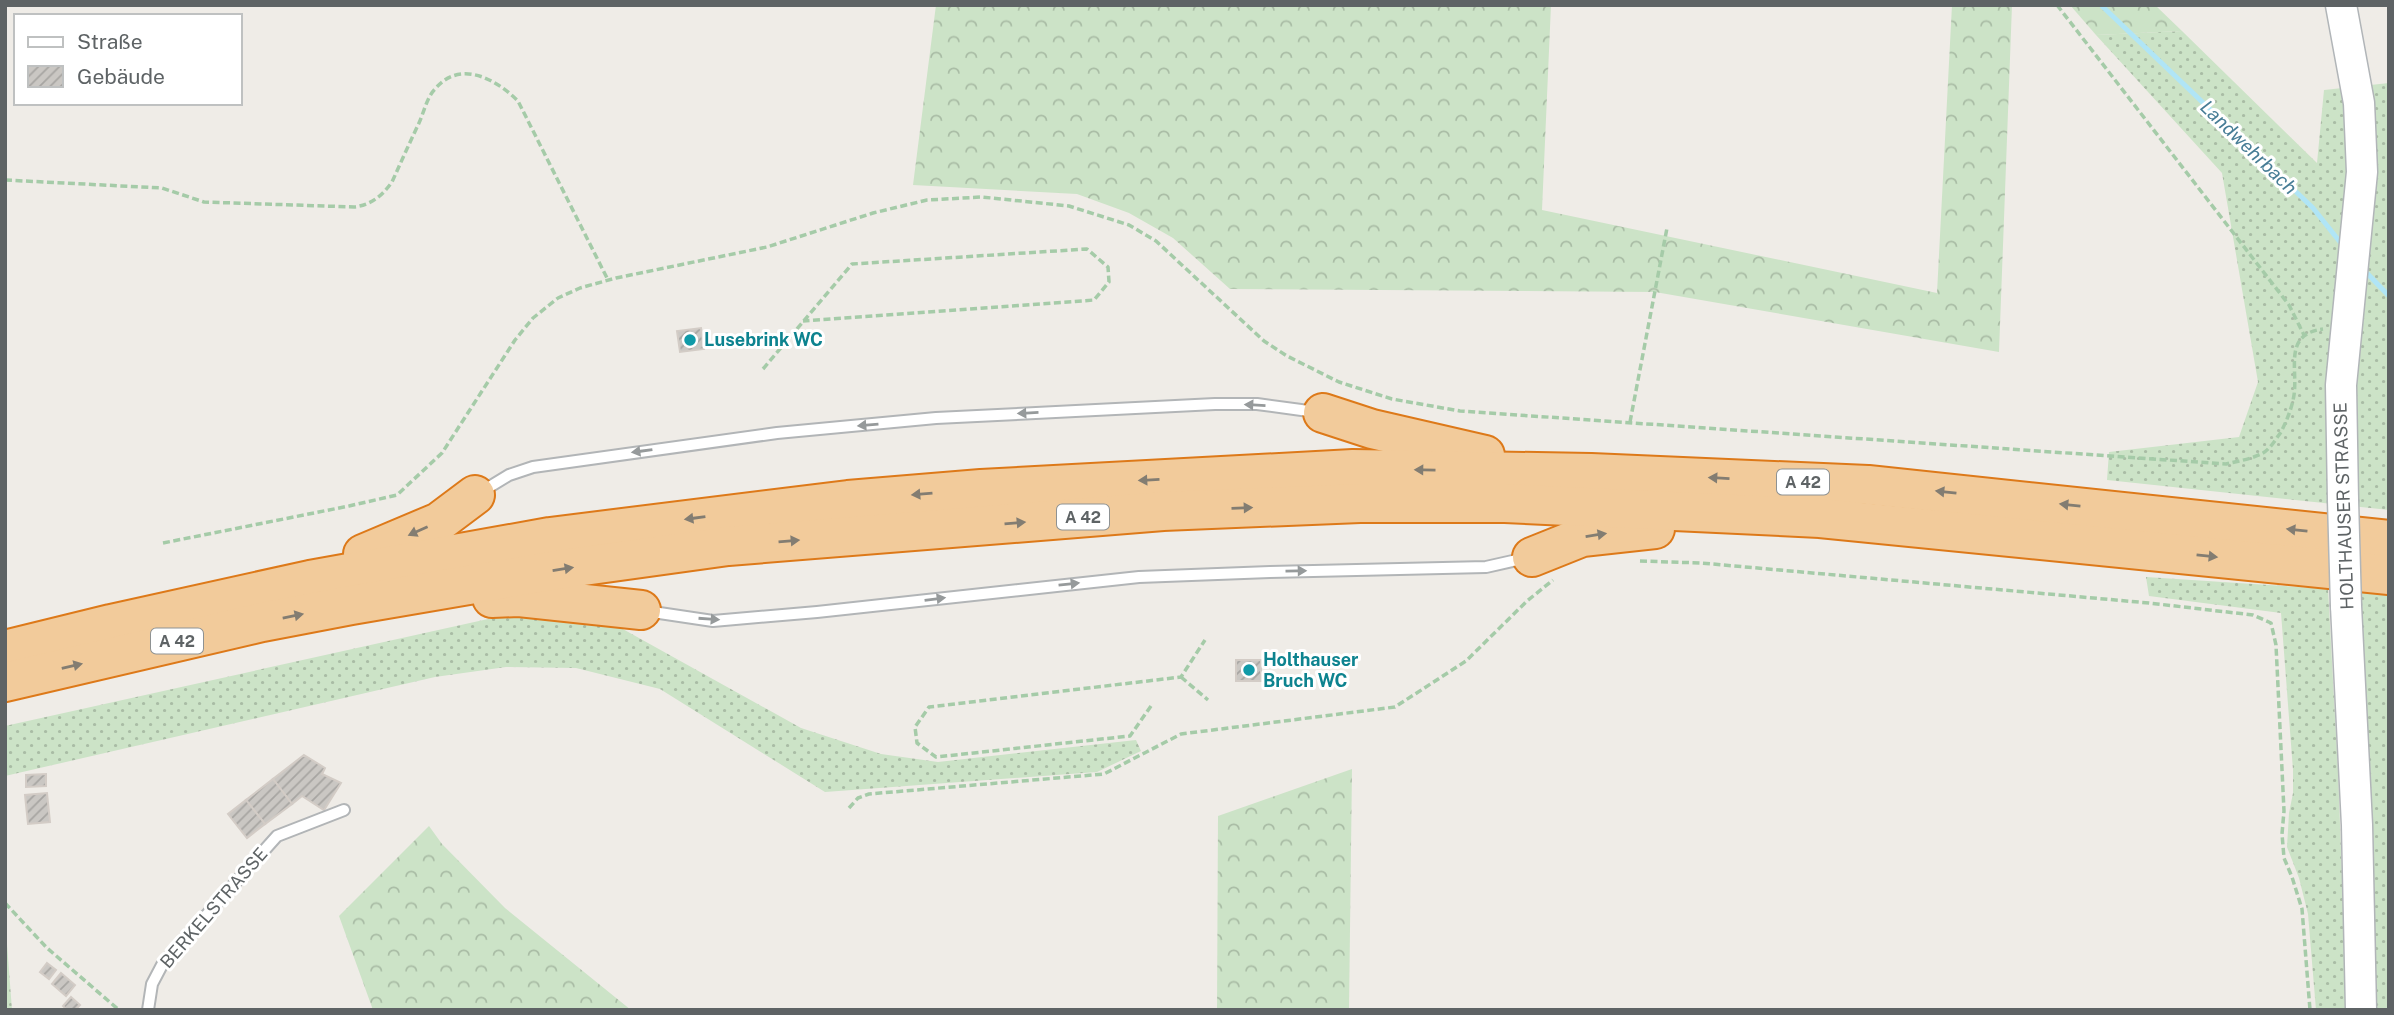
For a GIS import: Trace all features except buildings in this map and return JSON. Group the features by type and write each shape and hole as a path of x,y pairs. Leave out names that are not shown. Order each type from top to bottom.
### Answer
{"highway":[{"path":"1323,413 1372,429 1488,456 1591,473"},
{"name":"A 42","path":"5,650 185,607 389,565 550,537 848,500 981,489 1353,469 1591,473 1868,485 2389,540"},
{"path":"185,607 244,579 371,552 439,522 475,495"},
{"name":"A 42","path":"5,682 351,604 562,569 728,547 1163,511 1360,503 1505,503 1820,518 2389,575"},
{"path":"1543,567 1582,537 1820,518"},
{"path":"351,604 413,609 483,598 519,597 641,610"}],"street":[{"name":"HOLTHAUSER STRASSE","path":"2341,5 2361,130 2362,172 2341,385 2361,1010"}],"lane":[{"path":"475,495 509,475 533,467 777,433 936,418 1215,404 1258,404 1323,413"},
{"path":"641,610 713,621 1139,577 1543,567"},
{"name":"BERKELSTRASSE","path":"148,1010 152,984 162,965 277,836 344,810"}],"path":[{"path":"2057,5 2288,305 2304,335"},
{"path":"5,180 162,188 204,202 354,207 365,205 384,194 392,182 434,90 449,76 462,72 479,75 507,90 518,101 608,280"},
{"path":"163,542 397,495 442,453 515,340 533,318 558,298 580,288 767,247 873,213 927,200 982,197 1069,206 1129,225 1156,241 1264,341 1287,356 1339,382 1392,399 1460,411 2226,464 2266,452 2287,421 2294,394 2295,352 2304,335 2321,329 2346,330"},
{"path":"1630,422 1667,228"},
{"path":"763,369 803,321 852,264 1087,249 1108,267 1109,282 1094,300 803,321"},
{"path":"1635,561 1714,564 2149,603 2253,615 2271,623 2276,645 2284,858 2302,909 2310,1010"},
{"path":"849,808 858,799 869,794 1104,774 1181,734 1395,707 1466,661 1527,601 1543,567"},
{"path":"1181,677 1205,640"},
{"path":"1150,706 1130,736 936,757 917,743 915,727 929,707 1181,677 1208,700"},
{"path":"5,903 47,948 119,1010"}],"green space":[{"path":"936,5 1551,5 1542,210 1937,293 1952,5 2012,5 1999,352 1655,292 1230,289 1173,238 1129,213 1077,194 913,185"},
{"path":"2070,5 2155,5 2182,31 2096,35"},
{"path":"2182,31 2317,163 2324,90 2389,83 2389,510 2107,480 2109,452 2239,437 2258,382 2222,173 2096,35"},
{"path":"2146,577 2328,589 2347,1010 2316,1010 2308,914 2299,878 2287,847 2293,770 2281,613 2149,596"},
{"path":"2361,592 2389,595 2389,1010 2371,1010"},
{"path":"506,615 621,628 801,728 881,754 938,762 1136,740 1141,751 1097,772 825,792 660,689 576,668 506,667 435,677 5,776 5,726"},
{"path":"1352,769 1349,1010 1217,1010 1218,816"},
{"path":"429,826 442,844 505,908 631,1010 373,1010 339,916"},
{"path":"5,918 12,1010 5,1010"}],"waterway":[{"name":"Landwehrbach","path":"2101,5 2313,208 2344,247"},
{"name":"Landwehrbach","path":"2362,268 2389,296"}],"place":[{"name":"Lusebrink WC","path":"690,340"},
{"name":"Holthauser Bruch WC","path":"1249,670"}]}
